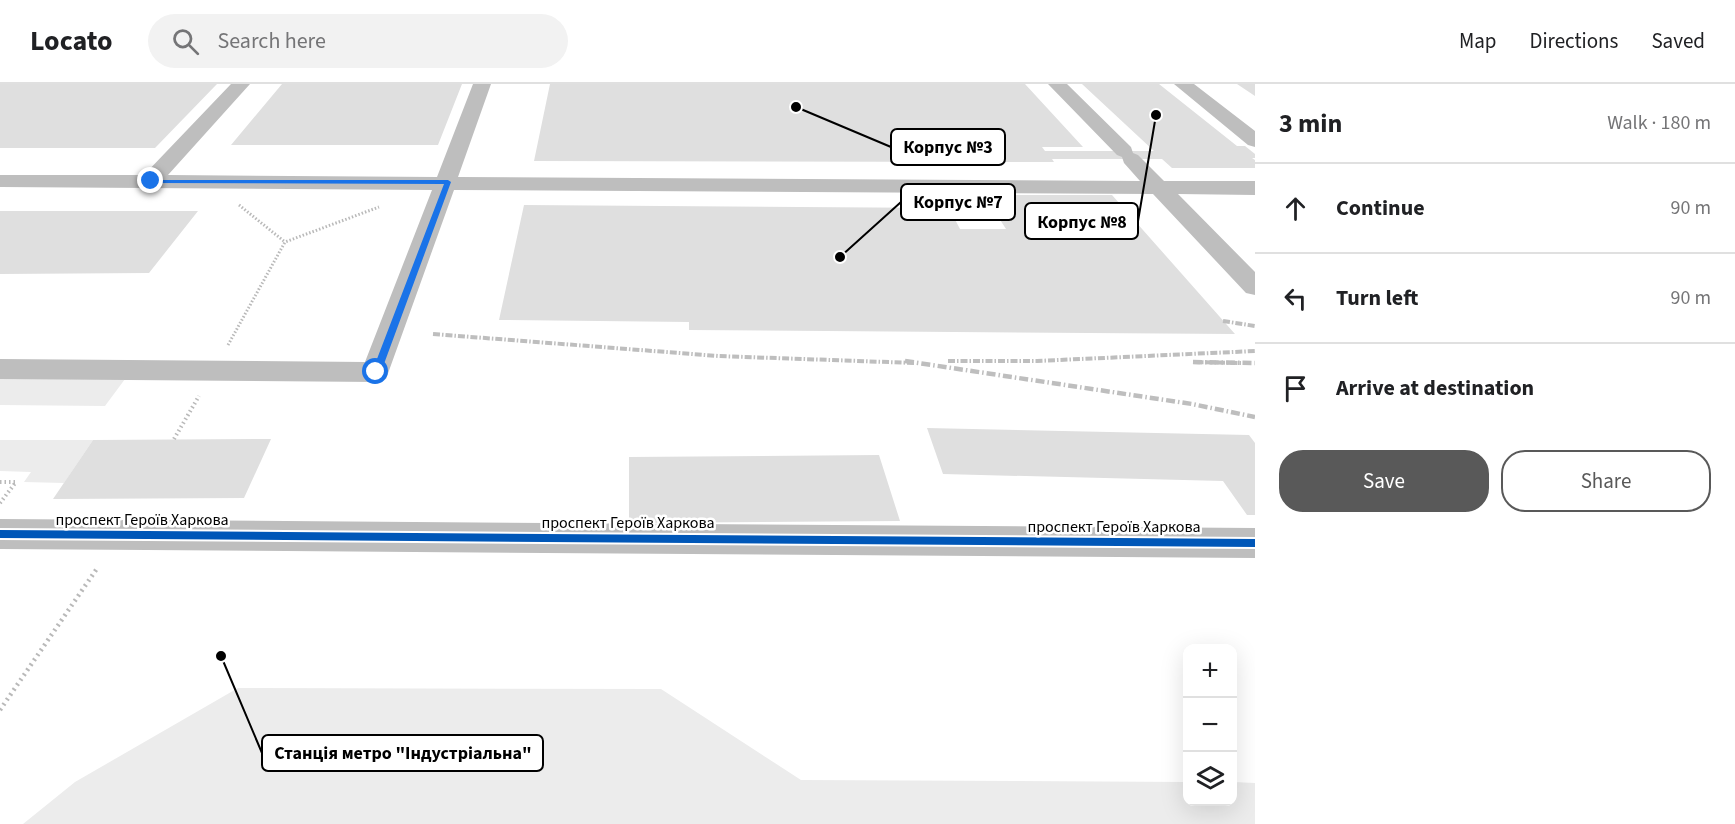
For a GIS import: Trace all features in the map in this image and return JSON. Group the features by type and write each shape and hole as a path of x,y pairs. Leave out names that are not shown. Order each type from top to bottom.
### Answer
{"street":[{"path":"151,181 241,84"},
{"path":"0,369 376,372 448,182 482,84"},
{"path":"1057,84 1255,287"},
{"path":"1183,84 1255,141"},
{"path":"0,181 1255,188"},
{"name":"проспект Героїв Харкова","path":"0,534 1255,543"}],"path":[{"path":"174,439 285,242 383,206"},
{"path":"0,482 16,482 0,504"},
{"path":"0,710 120,534"}],"shaded area":[{"path":"0,374 128,375 105,406 0,405"},
{"path":"0,440 93,440 64,483 24,482 31,472 0,471"},
{"path":"238,688 661,689 801,780 1183,782 1183,806 1237,806 1237,782 1255,783 1255,824 23,824 75,782"}],"building":[{"path":"0,84 217,84 155,148 0,148"},
{"path":"282,84 462,84 438,145 231,145"},
{"path":"550,84 1025,84 1083,147 1042,147 1045,151 1154,151 1082,84 1159,84 1237,146 1245,146 1255,154 1255,158 1252,158 1255,160 1255,168 1172,168 1162,159 1052,159 1054,162 534,161"},
{"path":"1237,84 1255,84 1255,96"},
{"path":"984,195 1112,195 1235,334 689,330 689,322 499,320 524,205 949,208 960,229 1006,229"},
{"path":"0,211 198,211 149,273 0,274"},
{"path":"927,428 1249,435 1255,443 1255,515 1247,515 1223,481 943,474"},
{"path":"271,439 244,498 53,499 93,440"},
{"path":"879,455 900,521 629,523 629,457"}],"railway":[{"path":"1223,321 1255,326"},
{"path":"433,334 718,356 915,363"},
{"path":"948,361 1037,361 1255,351"},
{"path":"905,361 1192,404 1255,417"},
{"path":"1242,363 1193,362 1255,363"}],"cycle path":[{"path":"0,534 1255,543"}],"place":[{"name":"Корпус №3","path":"796,107"},
{"name":"Корпус №8","path":"1156,115"},
{"name":"Корпус №7","path":"840,257"},
{"name":"Станція метро \"Індустріальна\"","path":"221,656"}],"route":[{"path":"151,181 448,182 376,372"}]}
